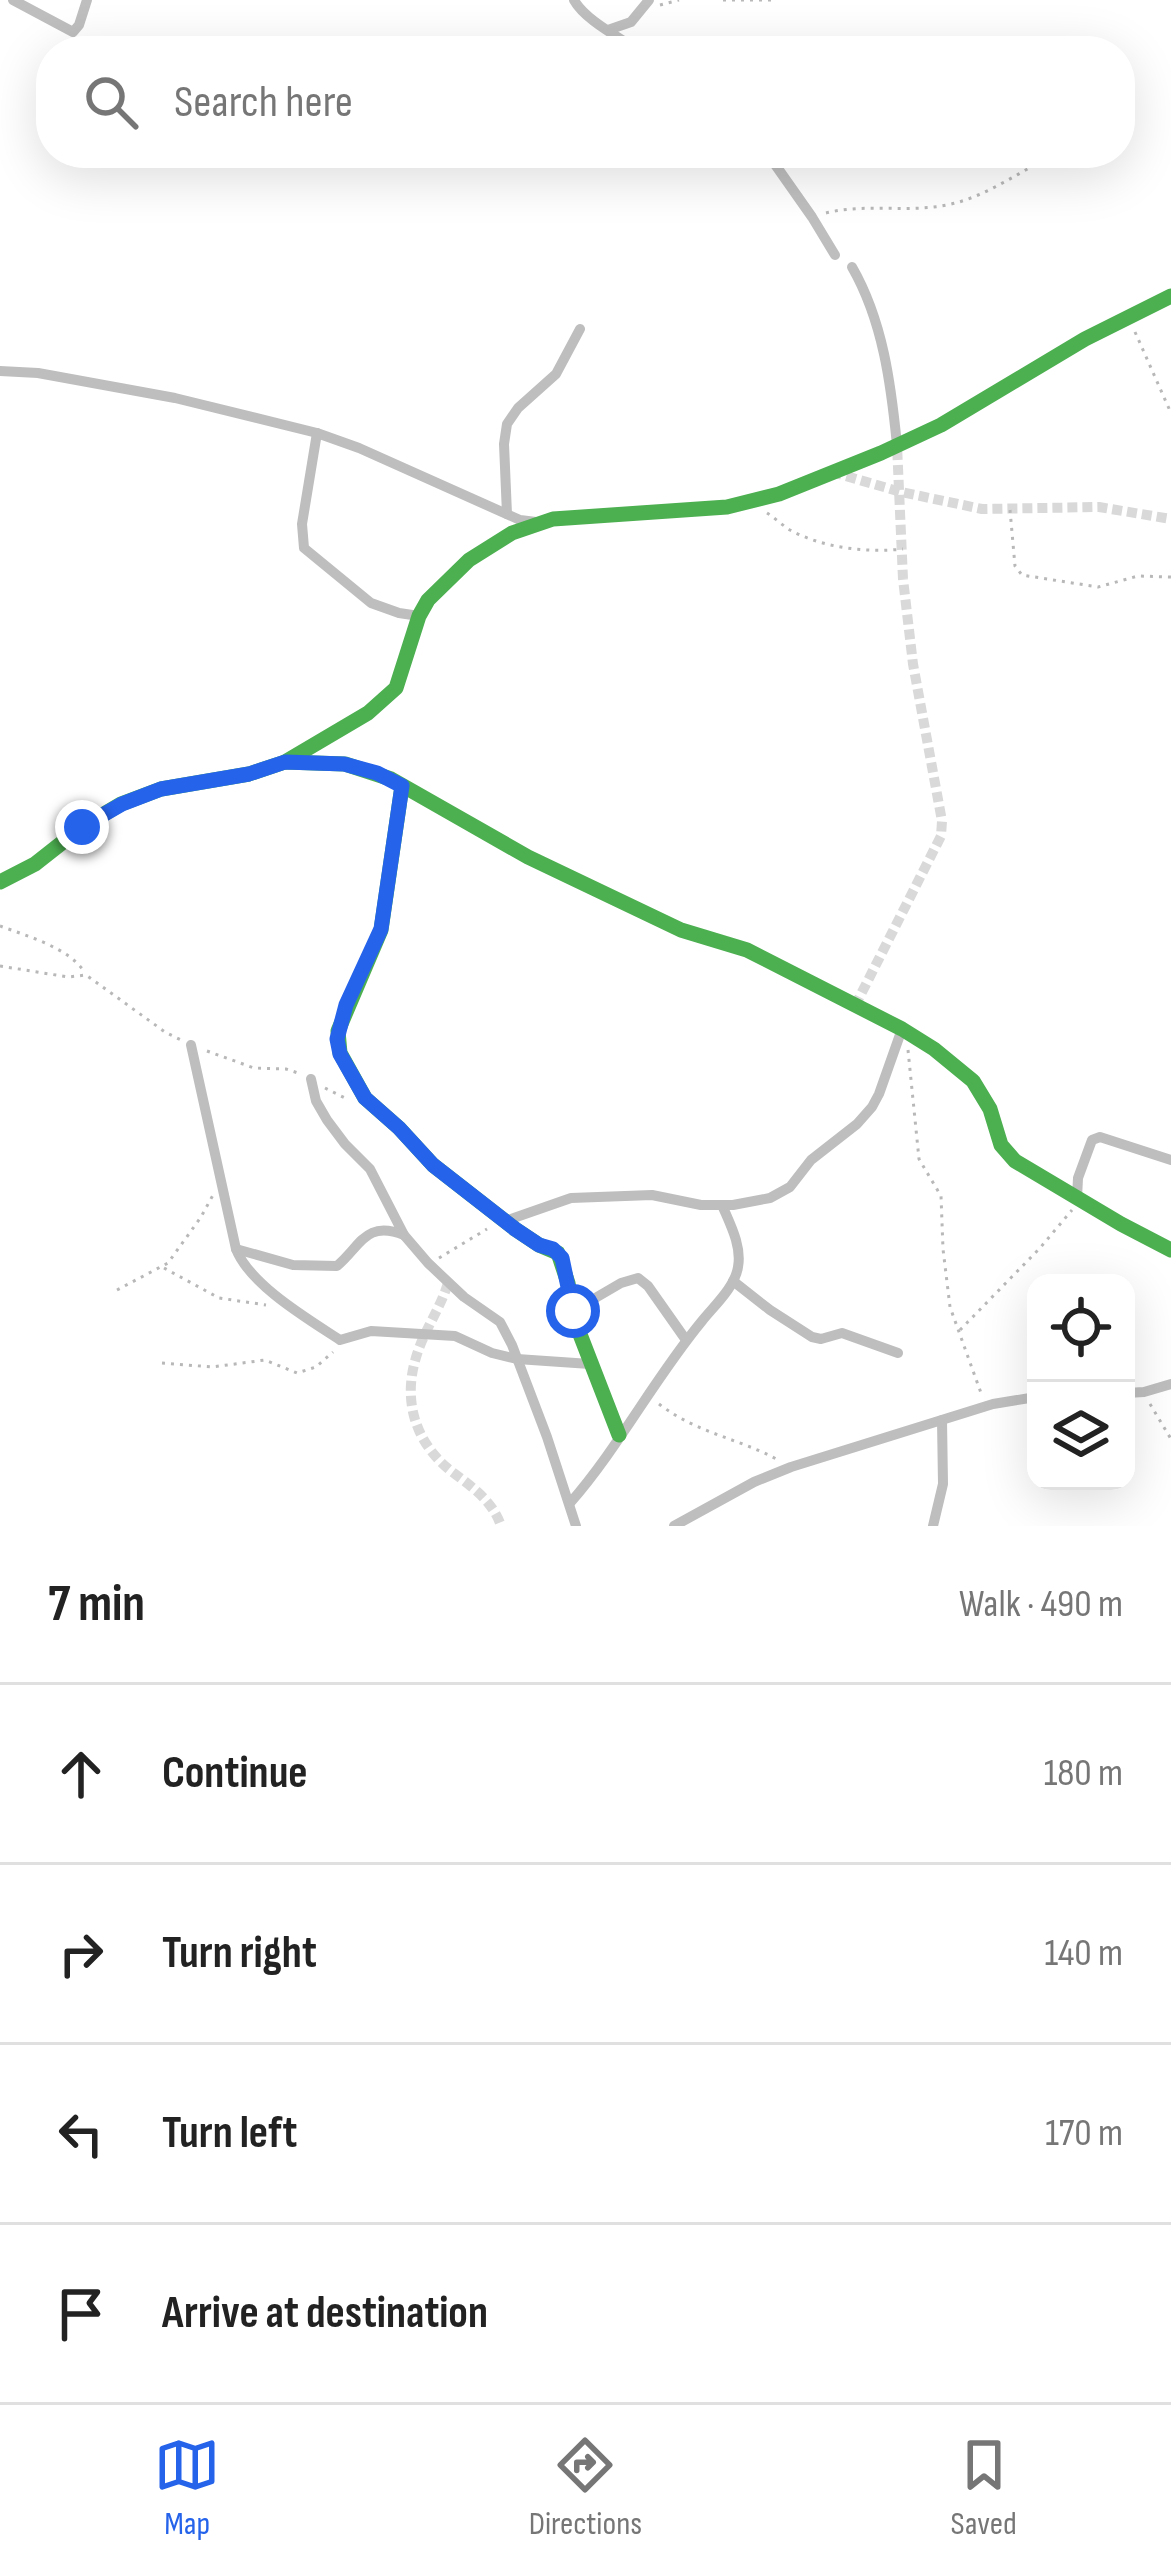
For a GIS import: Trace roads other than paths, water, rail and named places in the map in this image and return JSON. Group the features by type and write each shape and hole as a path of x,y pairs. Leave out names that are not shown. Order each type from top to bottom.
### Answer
{"street":[{"path":"13,0 73,32 87,0"},
{"path":"574,0 579,10 617,36"},
{"path":"608,30 631,22 649,0"},
{"path":"778,168 835,255"},
{"path":"852,267 864,287 884,348 897,445"},
{"path":"0,882 35,864 82,827 139,796 285,762 368,713 394,692 419,616 435,592 469,560 512,533 564,518 728,508 779,494 940,425 1171,296"},
{"path":"507,514 507,424 556,374 580,329"},
{"path":"0,371 38,373 176,398 316,433 520,520 540,522"},
{"path":"316,433 302,524 304,548 371,603 419,616"},
{"path":"285,762 344,764 377,773 528,857 682,930 747,950 934,1049 973,1081 1007,1154 1025,1169 1171,1250"},
{"path":"402,786 381,929 346,1005 337,1039 340,1054 371,1105 433,1165 539,1245 558,1253 590,1364 619,1435"},
{"path":"505,1221 571,1198 652,1195 701,1205 770,1198 790,1186 811,1160 857,1124 879,1094 901,1032"},
{"path":"191,1045 236,1249 249,1272 340,1340 371,1331 455,1336 517,1359 590,1364"},
{"path":"311,1079 327,1120 370,1169 404,1235 464,1297 500,1322 576,1526"},
{"path":"1079,1199 1078,1178 1092,1140 1100,1137 1171,1160"},
{"path":"570,1503 734,1281 739,1267 737,1243 722,1204"},
{"path":"236,1249 292,1265 337,1266 354,1245 374,1232 386,1229 404,1235"},
{"path":"573,1311 638,1278 686,1340"},
{"path":"734,1281 812,1337 842,1333 898,1354"},
{"path":"1135,1392 1171,1384"},
{"path":"674,1526 791,1467 986,1406 1027,1399"},
{"path":"933,1526 943,1484 942,1420"}],"tunnel":[{"path":"855,1006 941,836 903,579 897,445"},
{"path":"832,472 982,509 1099,507 1171,519"},
{"path":"448,1283 415,1361 412,1408 429,1448 487,1502 501,1526"}]}
